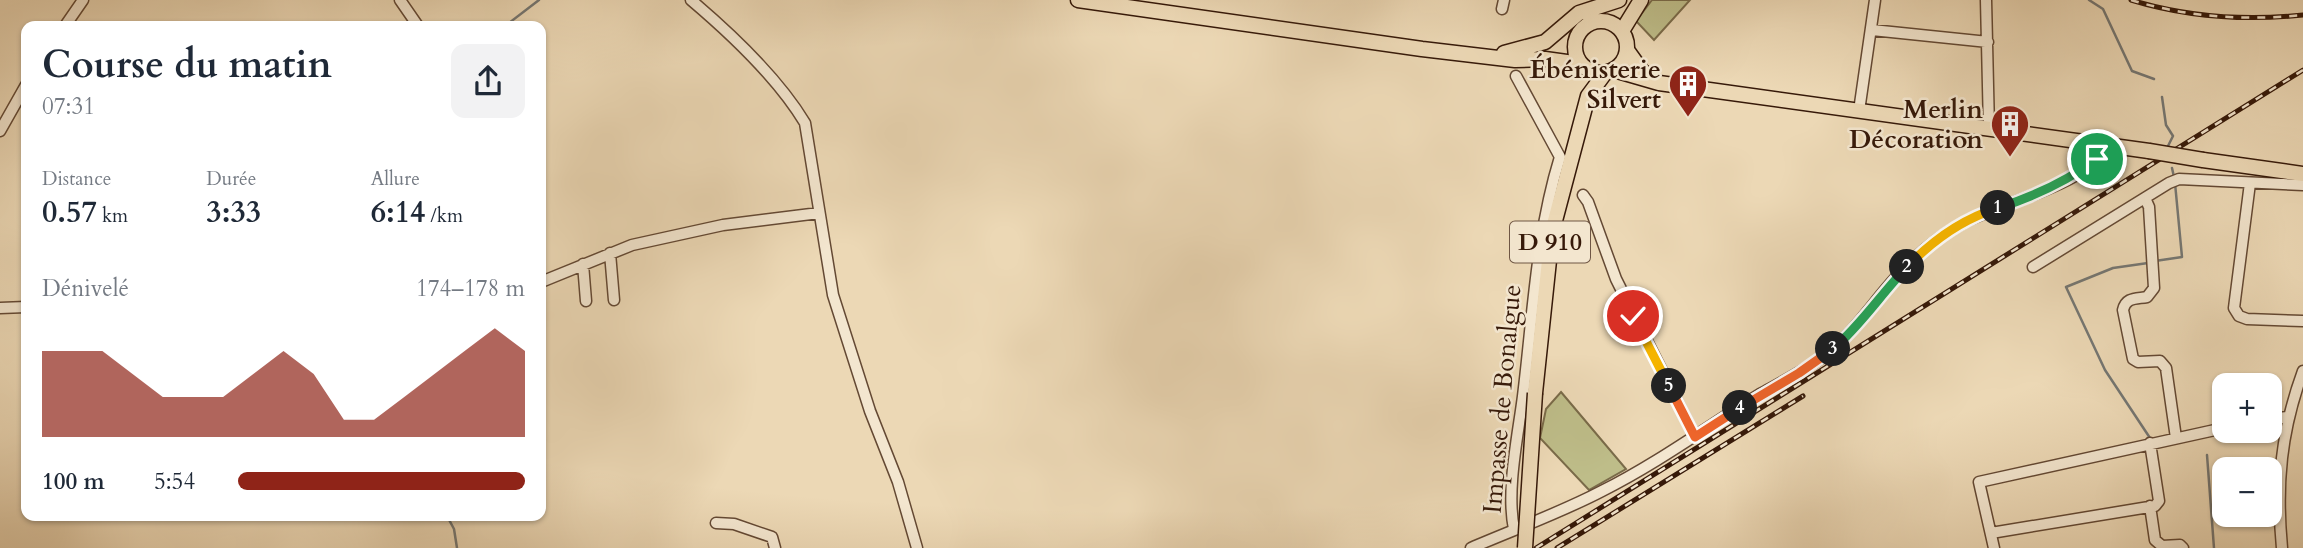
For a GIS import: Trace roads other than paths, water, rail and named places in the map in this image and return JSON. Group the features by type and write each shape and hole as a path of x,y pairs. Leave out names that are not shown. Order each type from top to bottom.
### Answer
{"main road":[{"path":"1078,0 1515,60 1545,59 1583,66 1595,72 1609,71 1659,83 2303,174"},
{"path":"1485,56 1545,43 1579,12 1619,0"},
{"path":"1607,21 1638,0"},
{"path":"1622,31 1638,0"},
{"path":"1545,59 1576,40 1586,25 1598,20 1607,21 1622,31 1627,40 1627,50 1622,63 1609,71"},
{"path":"1576,40 1576,55 1583,66"},
{"path":"1627,50 1642,71 1659,83"},
{"name":"D 910","path":"1525,548 1535,393 1552,232 1588,96 1583,66"},
{"name":"D 910","path":"1588,96 1609,71"}],"street":[{"path":"68,21 83,0"},
{"path":"400,0 415,21"},
{"path":"691,0 790,98 805,123 833,295 870,411 898,482 917,548"},
{"path":"1860,111 1875,0"},
{"path":"1986,0 1989,129"},
{"path":"1872,30 1988,42"},
{"name":"Impasse de Bonalgue","path":"1514,530 1512,488 1539,248 1548,198 1560,157 1516,76"},
{"path":"0,131 21,94"},
{"path":"1471,548 1601,492 1695,437 1825,355 1864,318 1885,289 1926,247 1944,233 1983,212 2043,192 2069,179 2101,156 2106,146"},
{"path":"2032,267 2179,179 2303,185"},
{"path":"2250,183 2234,307 2239,316 2247,319 2303,321"},
{"path":"1583,195 1616,279 1695,437"},
{"path":"2145,198 2149,207 2154,288 2147,297 2130,299 2124,304 2123,310 2133,359 2138,362 2160,360 2166,368 2176,438"},
{"path":"546,280 632,245 723,225 819,213"},
{"path":"610,253 614,300"},
{"path":"583,264 586,301"},
{"path":"0,308 21,307"},
{"path":"2282,548 2278,506 2279,475 2287,417 2303,371"},
{"path":"2282,418 2287,417"},
{"path":"1994,548 1979,482 2212,430"},
{"path":"1991,533 2155,506 2159,501 2150,443"},
{"path":"2150,506 2155,540 2162,546 2180,545 2183,548"},
{"path":"716,523 734,524 772,537 775,548"}],"waterway":[{"path":"512,21 539,0"},
{"path":"2089,0 2103,9 2132,71 2154,79"},
{"path":"2162,97 2166,125 2173,136 2168,146"},
{"path":"2172,168 2174,177"},
{"path":"2155,261 2182,257 2175,183"},
{"path":"2148,263 2113,268 2066,287 2105,370 2150,438"},
{"path":"2207,455 2214,548"},
{"path":"450,521 457,548"}],"railway":[{"path":"2131,0 2194,14 2216,16 2259,18 2303,15"},
{"path":"1536,548 2303,70"},
{"path":"1557,548 1803,396"}],"place":[{"name":"Ébénisterie Silvert","path":"1688,118"},
{"name":"Merlin Décoration","path":"2010,158"}]}
